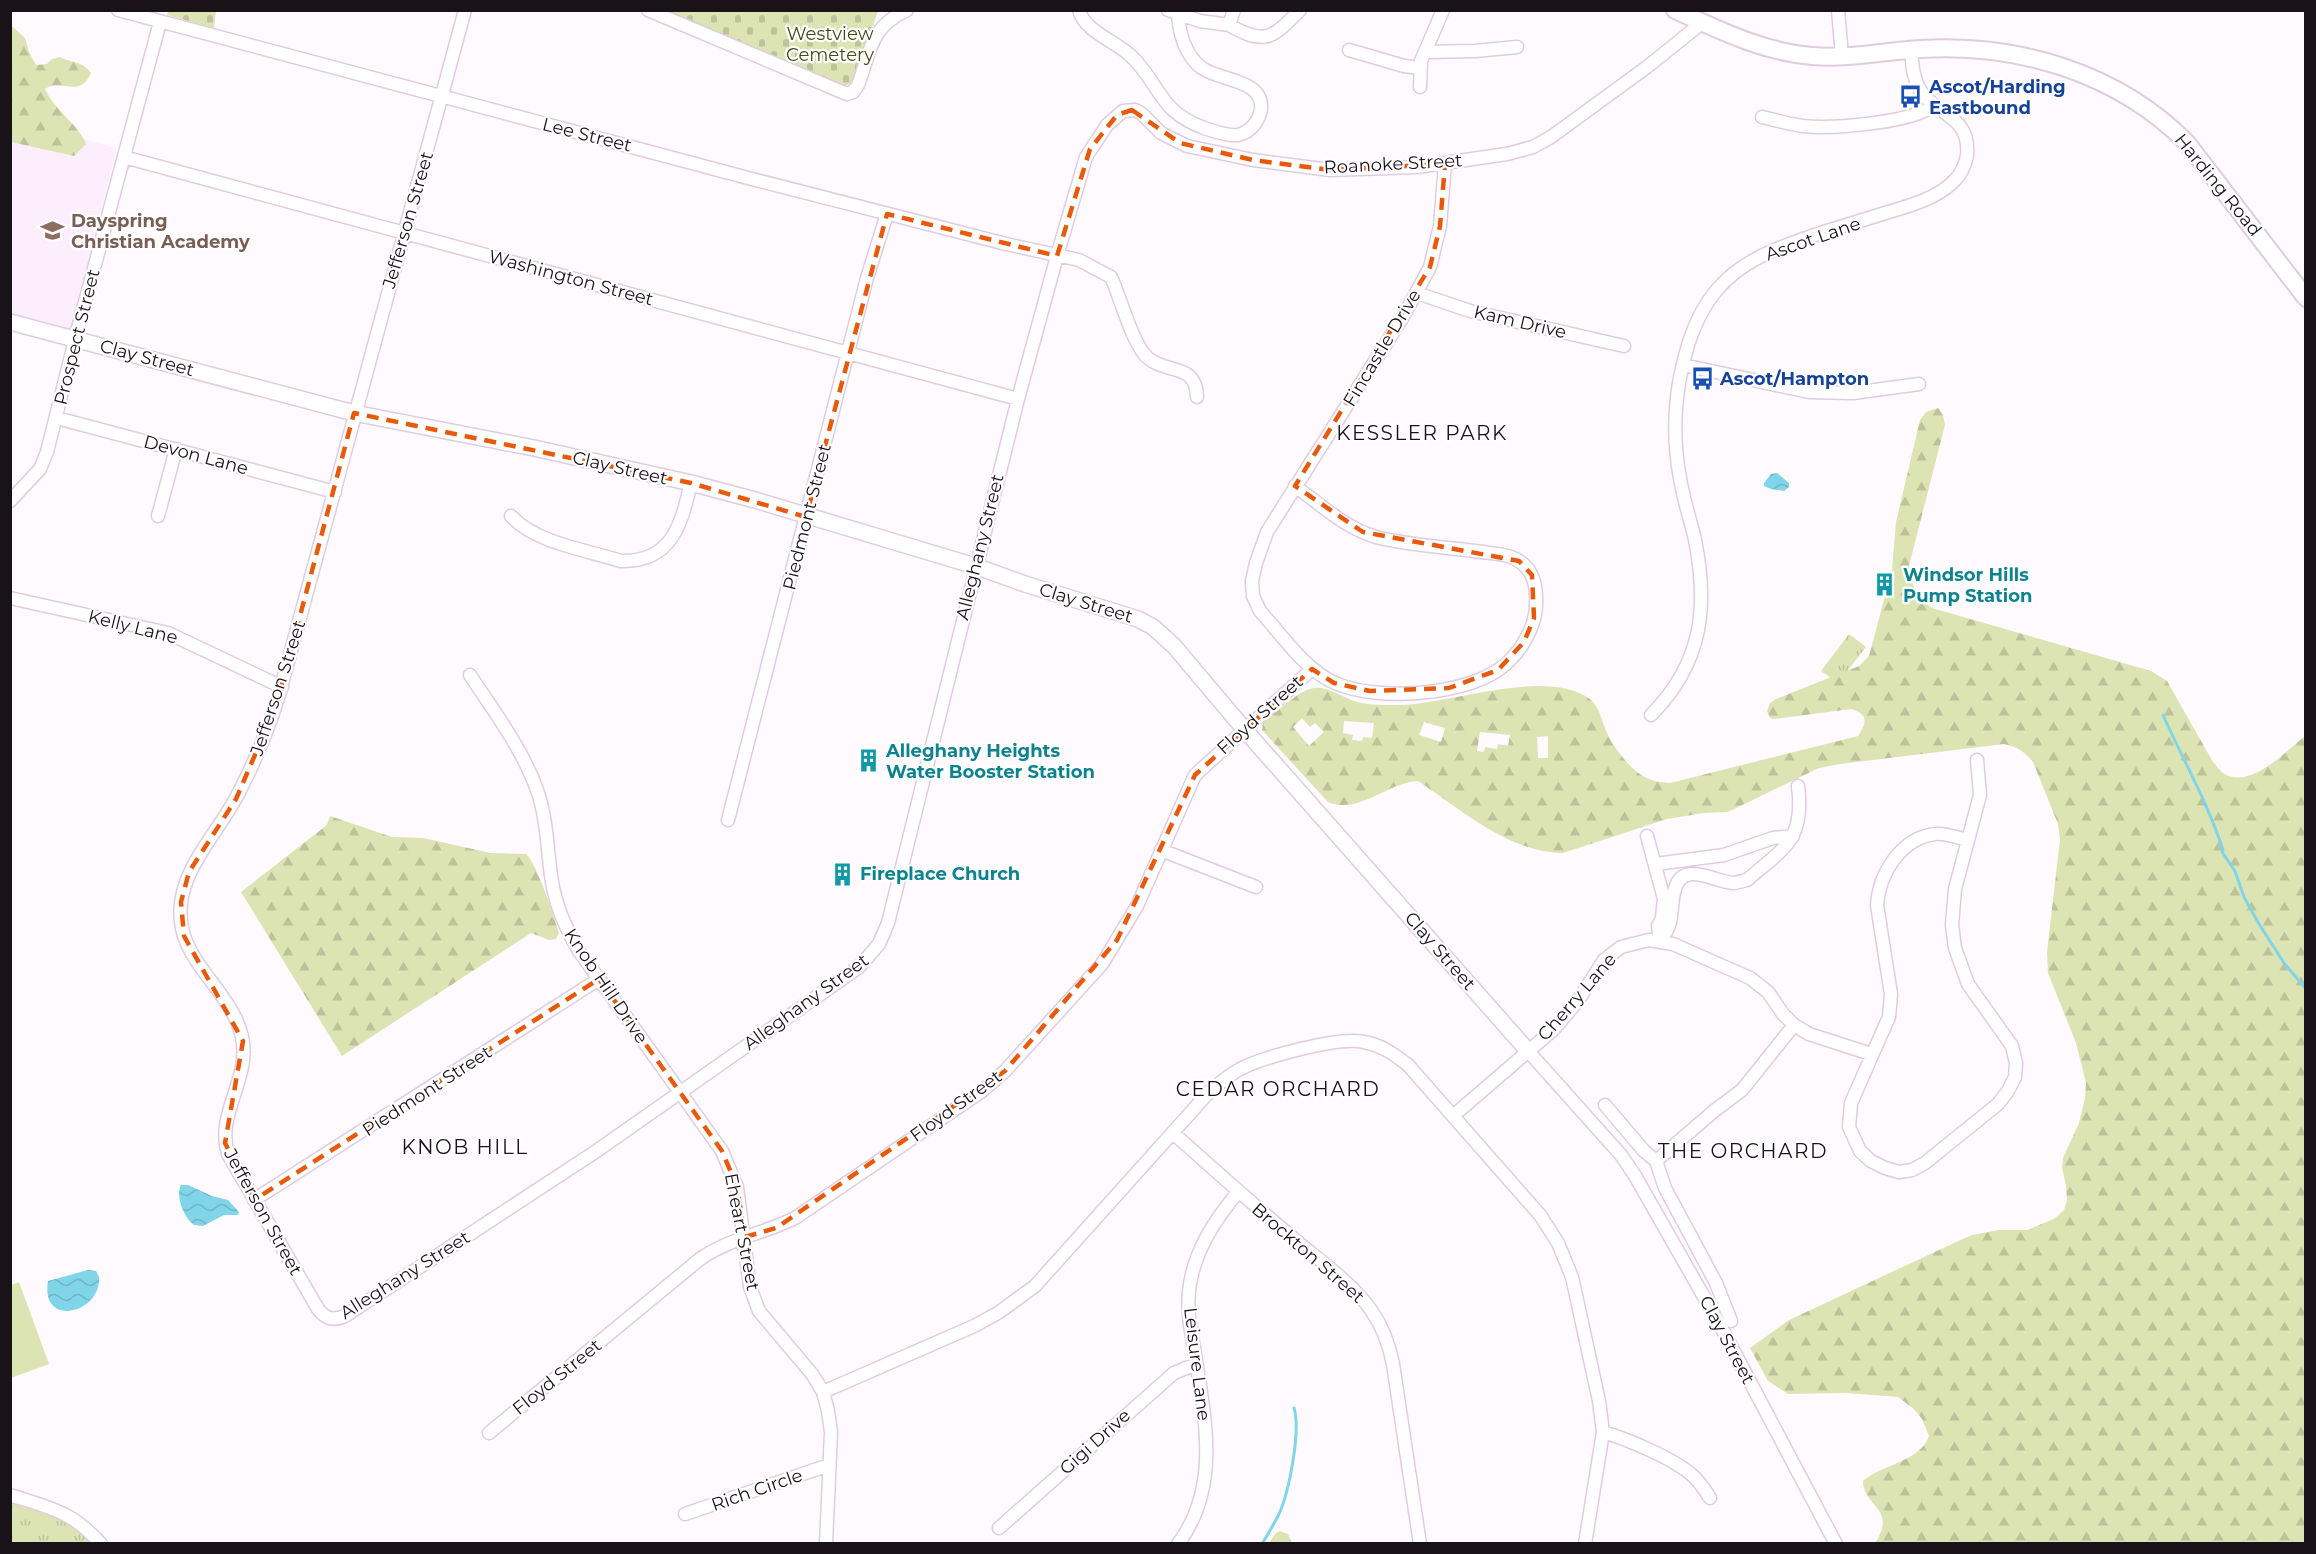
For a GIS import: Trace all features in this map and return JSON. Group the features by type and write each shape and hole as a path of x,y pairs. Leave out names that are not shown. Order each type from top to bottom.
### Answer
{"main road":[{"name":"Harding Road","path":"1675,10 1743,40 1774,49 1814,56 1941,48 1974,49 2028,57 2064,67 2100,82 2149,108 2187,143 2306,298"}],"street":[{"name":"Lee Street","path":"117,10 442,98 887,214 1079,260 1111,278 1136,339 1147,357 1191,376 1197,386 1197,398"},
{"name":"Jefferson Street","path":"330,1319 318,1309 228,1154 224,1129 242,1068 243,1041 229,1010 184,936 181,902 189,872 236,799 252,766 282,687 354,413 465,10"},
{"path":"648,10 844,94 850,94 858,86 880,28 889,19 907,10"},
{"path":"1079,10 1086,24 1131,56 1142,68 1159,95 1182,118 1210,130 1237,135 1253,127 1260,115 1261,103 1257,93 1250,86 1206,70 1195,62 1182,38 1175,12"},
{"path":"1229,25 1234,10"},
{"path":"1175,12 1208,22 1229,25 1252,36 1269,37 1278,32 1299,10"},
{"path":"1420,87 1420,68 1443,10"},
{"path":"1838,10 1842,56"},
{"name":"Prospect Street","path":"10,501 40,470 47,452 75,338 160,22"},
{"name":"Roanoke Street","path":"1126,110 1141,113 1161,132 1180,143 1253,160 1330,170 1445,164 1514,153 1533,147 1551,137 1647,67 1703,22"},
{"path":"1425,52 1518,47"},
{"path":"1350,50 1404,66 1420,68"},
{"name":"Ascot Lane","path":"1651,715 1671,693 1685,671 1701,621 1699,565 1680,480 1676,444 1677,403 1683,365 1701,311 1716,291 1747,264 1772,251 1912,205 1952,183 1965,162 1966,140 1955,120 1921,92 1916,82 1911,50"},
{"path":"1762,117 1800,126 1833,127 1910,117 1923,113 1934,105"},
{"name":"Alleghany Street","path":"330,1319 345,1316 585,1158 859,967 879,944 888,923 1018,399 1086,157 1107,125 1126,110"},
{"name":"Washington Street","path":"124,157 1018,399"},
{"name":"Fincastle Drive","path":"1296,486 1343,521 1369,534 1388,539 1512,557 1522,564 1532,576 1536,598 1534,618 1530,629 1515,654 1498,670 1485,677 1439,690 1405,693 1370,691 1334,683 1312,669 1260,611 1254,601 1252,590 1256,563 1267,532 1417,293 1430,267 1438,241 1445,164"},
{"name":"Piedmont Street","path":"728,820 867,278 887,214"},
{"name":"Kam Drive","path":"1417,293 1470,311 1624,346"},
{"name":"Clay Street","path":"10,322 354,413 513,444 691,483 754,500 975,566 1132,617 1158,632 1174,646 1244,729 1621,1155 1720,1325 1836,1544"},
{"path":"1683,365 1809,392 1853,393 1919,384"},
{"name":"Devon Lane","path":"57,418 335,492"},
{"path":"158,516 176,449"},
{"path":"511,516 520,526 537,535 621,561 633,561 655,555 676,533 691,483"},
{"name":"Kelly Lane","path":"10,598 168,633 282,687"},
{"name":"Floyd Street","path":"489,1432 718,1246 776,1228 795,1218 982,1091 1005,1071 1102,963 1137,906 1195,775 1312,669"},
{"name":"Knob Hill Drive","path":"470,675 516,746 532,778 544,818 552,883 558,907 572,939 679,1093"},
{"path":"1967,840 1942,834 1924,837 1910,844 1885,872 1878,890 1877,905 1891,994 1889,1017 1851,1103 1849,1127 1860,1151 1871,1161 1899,1172 1912,1170 1925,1163 1998,1104 2015,1077 2016,1063 2012,1046 1968,984 1954,948 1952,905 1980,795 1977,760"},
{"path":"1660,940 1667,933 1671,920 1674,890 1684,877 1702,874 1732,883 1746,880 1782,850 1793,836 1799,821 1798,786"},
{"path":"1647,836 1664,899 1662,918 1658,926 1660,940"},
{"path":"1656,864 1724,855 1773,838 1793,836"},
{"path":"1161,850 1256,887"},
{"name":"Cherry Lane","path":"1453,1116 1562,1021 1604,960 1621,947 1637,942 1660,940 1673,944 1750,978 1768,992 1783,1014 1794,1025 1809,1034 1871,1054"},
{"name":"Piedmont Street","path":"254,1200 599,979"},
{"path":"1656,1161 1714,1110 1742,1090 1794,1025"},
{"path":"823,1392 974,1326 998,1313 1035,1286 1210,1091 1240,1069 1262,1060 1334,1042 1362,1041 1391,1052 1408,1065 1540,1215 1562,1251 1572,1277 1599,1401 1603,1432 1585,1544"},
{"name":"Eheart Street","path":"679,1093 722,1151 737,1187 750,1287 759,1311 812,1374 823,1392 831,1432 826,1544"},
{"path":"1605,1106 1644,1151 1656,1161 1665,1188 1716,1283 1731,1321"},
{"name":"Brockton Street","path":"1173,1133 1238,1192 1351,1287 1381,1325 1393,1364 1420,1544"},
{"name":"Leisure Lane","path":"1178,1544 1197,1510 1204,1489 1207,1467 1207,1436 1188,1313 1190,1285 1205,1236 1238,1192"},
{"name":"Gigi Drive","path":"999,1528 1174,1373 1196,1365"},
{"path":"1603,1432 1625,1439 1684,1469 1700,1483 1710,1498"},
{"name":"Rich Circle","path":"685,1514 829,1465"},
{"path":"10,1495 63,1512 82,1524 101,1544"}],"highlighted area":[{"path":"1132,110 1180,143 1253,160 1330,170 1445,164 1440,226 1430,267 1295,486 1363,532 1519,561 1532,575 1534,618 1524,642 1498,670 1449,688 1370,691 1334,683 1312,669 1195,775 1117,940 1005,1071 776,1228 745,1237 737,1187 722,1151 599,979 254,1200 225,1143 243,1041 184,936 181,902 189,872 236,799 276,706 354,413 691,483 806,517 887,214 1057,256 1090,149 1117,115"}],"shaded area":[{"name":"Dayspring Christian Academy","path":"10,120 116,148 73,331 11,315"}],"green space":[{"path":"168,11 216,11 214,28 167,15"},
{"name":"Westview Cemetery","path":"664,11 878,11 853,83 842,87"},
{"path":"12,26 25,38 36,65 47,64 52,59 60,57 81,64 91,73 81,85 75,87 57,85 45,89 49,97 83,137 86,144 74,156 11,142"},
{"path":"1938,408 1943,415 1945,425 1909,566 1913,584 1927,604 1932,608 2151,671 2167,681 2213,762 2223,773 2233,777 2244,777 2267,767 2305,736 2305,1543 1875,1543 1883,1522 1878,1509 1864,1490 1863,1481 1880,1470 1918,1452 1929,1436 1922,1419 1914,1409 1898,1397 1846,1393 1788,1394 1768,1381 1750,1348 1789,1320 1972,1235 1999,1230 2027,1230 2054,1219 2064,1210 2067,1201 2062,1168 2063,1158 2079,1123 2086,1083 2076,1043 2048,973 2047,952 2060,840 2058,824 2033,762 2023,752 2004,744 1819,768 1728,812 1667,819 1563,853 1543,851 1505,838 1486,828 1418,781 1395,787 1362,802 1339,805 1328,802 1262,730 1263,723 1288,702 1302,692 1315,688 1326,689 1362,703 1393,705 1415,704 1495,690 1548,686 1571,690 1590,699 1599,711 1611,741 1626,762 1645,777 1670,783 1858,736 1865,720 1861,714 1851,709 1774,719 1770,718 1767,711 1770,703 1776,699 1859,666 1869,656 1892,570 1896,522 1920,420 1926,412","holes":["1302,718 1310,727 1315,723 1324,732 1309,746 1293,727","1344,721 1374,723 1372,738 1363,737 1362,741 1352,740 1353,735 1343,733","1424,722 1445,728 1441,742 1419,735","1480,732 1510,735 1508,746 1498,744 1497,749 1485,747 1484,752 1477,751","1548,736 1548,758 1538,758 1537,737"]},
{"path":"1849,634 1866,647 1838,683 1821,671"},
{"path":"330,816 392,837 423,838 491,853 526,854 535,868 549,903 559,933 556,939 549,940 531,933 342,1056 241,892 327,825"},
{"path":"19,1282 49,1364 11,1378 11,1285"},
{"path":"10,1502 66,1522 85,1534 94,1543 11,1543"},
{"path":"1280,1531 1288,1534 1292,1543 1269,1543"}],"water":[{"path":"1777,473 1789,483 1789,487 1784,491 1764,486 1771,474"},
{"path":"181,1185 188,1185 212,1196 228,1200 239,1212 238,1215 224,1215 203,1226 194,1225 182,1206 179,1195"},
{"path":"88,1270 96,1271 99,1277 97,1289 91,1300 82,1307 72,1310 61,1310 53,1306 48,1296 48,1281"}],"waterway":[{"path":"2163,715 2210,815 2222,852 2235,871 2244,897 2284,963 2306,989"},
{"path":"1262,1544 1279,1514 1290,1477 1296,1431 1294,1408"}],"place":[{"name":"Ascot/Harding Eastbound","path":"1911,97"},
{"name":"Dayspring Christian Academy","path":"53,231"},
{"name":"Ascot/Hampton","path":"1702,379"},
{"name":"Windsor Hills Pump Station","path":"1885,585"},
{"name":"Alleghany Heights Water Booster Station","path":"868,761"},
{"name":"Fireplace Church","path":"842,874"}],"district":[{"name":"KESSLER PARK","path":"1422,433"},
{"name":"CEDAR ORCHARD","path":"1278,1089"},
{"name":"KNOB HILL","path":"465,1147"},
{"name":"THE ORCHARD","path":"1743,1151"}]}
